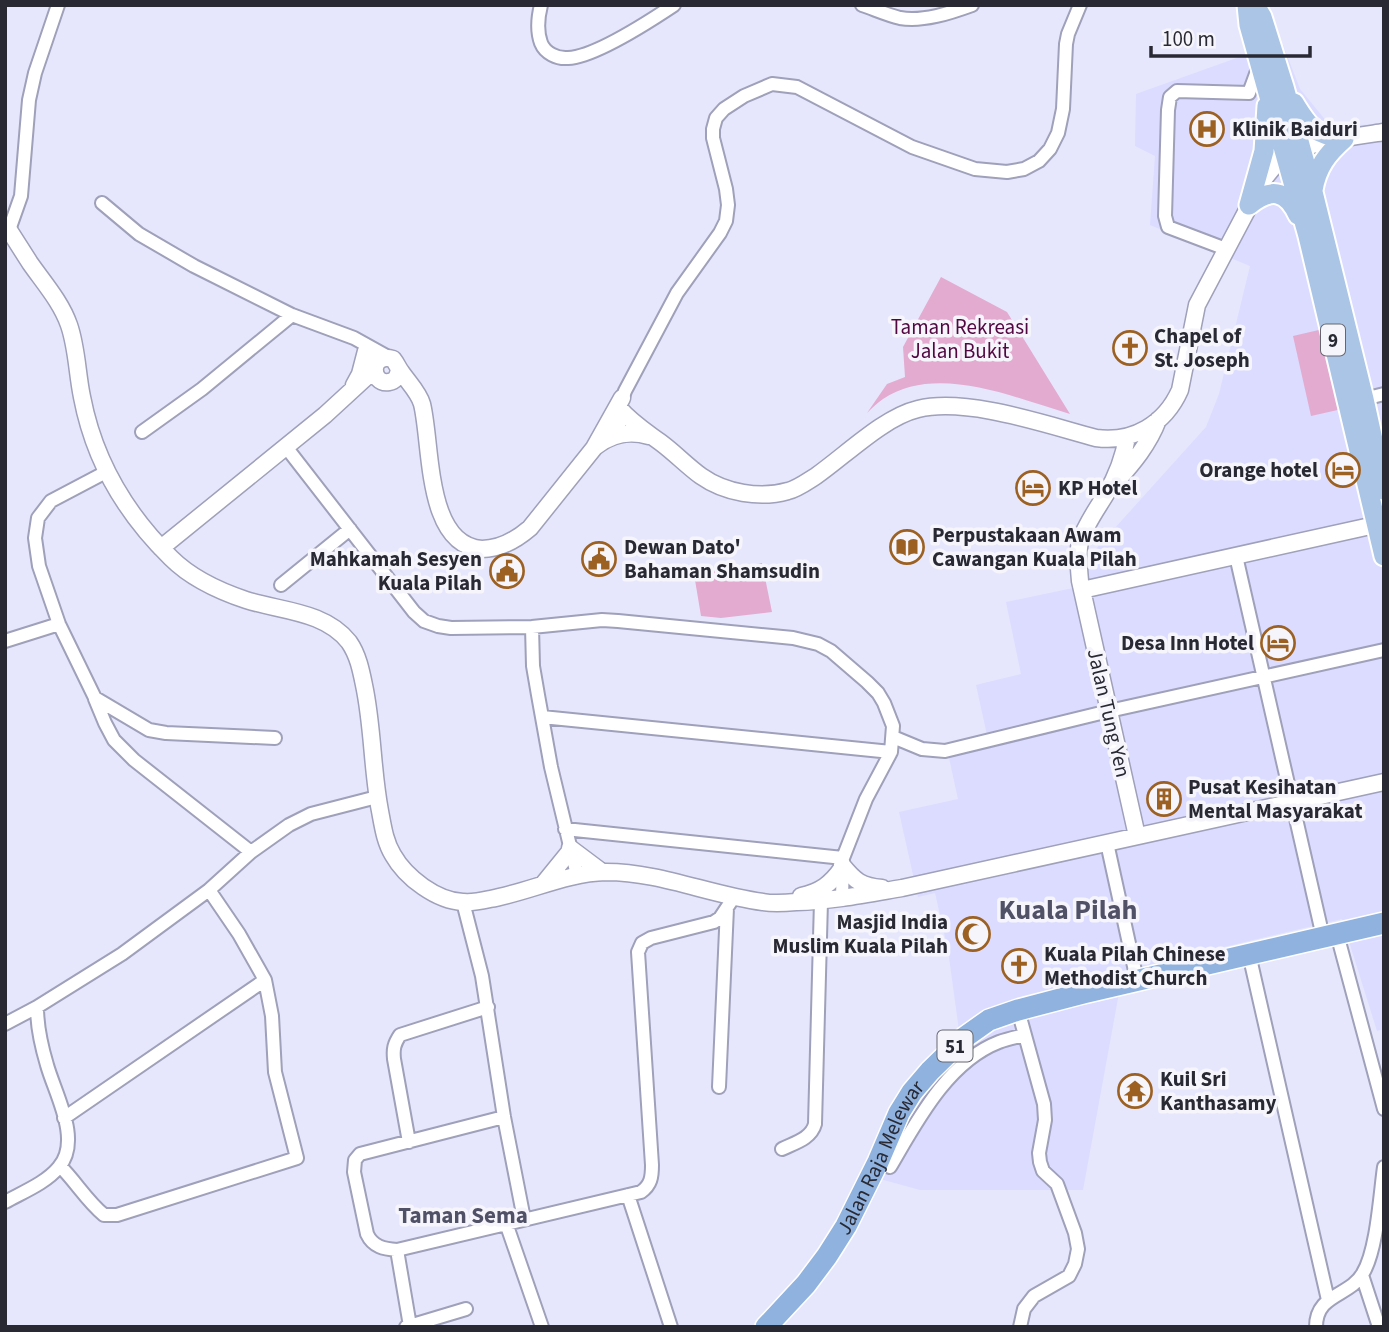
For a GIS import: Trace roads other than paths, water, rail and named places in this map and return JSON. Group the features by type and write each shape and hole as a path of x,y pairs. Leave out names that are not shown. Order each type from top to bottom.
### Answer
{"highway":[{"name":"Jalan Raja Melewar","path":"766,1327 806,1284 827,1256 846,1226 899,1113 930,1070 965,1037 989,1020 1137,980 1384,923"}],"main road":[{"name":"9","path":"1247,5 1249,25 1260,63 1276,87"},
{"name":"9","path":"1255,5 1262,17 1293,152 1308,236 1380,524 1384,556"},
{"path":"1276,87 1307,124 1318,132 1344,139"},
{"path":"1249,205 1264,150 1267,117 1276,87"},
{"path":"1313,192 1321,164 1329,152 1344,139"},
{"name":"9","path":"1293,152 1313,192 1384,490"},
{"path":"1249,205 1267,194 1276,193 1285,197 1294,205 1308,236"}],"street":[{"path":"58,5 35,73 29,100 21,195 7,228 64,311 74,340 89,428 106,472 132,515 174,561 199,580 244,600 317,618 344,636 357,656 367,699 377,797 384,835 394,858 423,886 443,897 463,902 505,896 577,875 602,872 652,877 731,903 842,899 1384,782"},
{"path":"541,5 539,22 542,44 546,51 565,59 592,51 674,5"},
{"path":"862,5 901,18 929,18 972,5"},
{"path":"102,203 139,234 183,259 292,315 354,338 382,367 421,400 436,498 448,530 456,538 476,548 496,548 508,544 530,528 594,447 621,403 677,293 720,233 726,221 726,189 713,129 716,118 724,109 744,96 772,84 797,86 912,146 975,169 1007,172 1024,169 1039,161 1050,149 1058,133 1063,109 1066,44 1080,5"},
{"path":"1226,249 1168,227 1165,216 1170,97 1177,91 1249,93 1260,63"},
{"path":"621,403 632,422 711,483 747,494 789,491 814,477 894,419 919,408 963,406 1002,413 1096,438 1128,437 1149,427 1175,400 1180,390 1197,305 1249,205 1275,165 1293,152 1384,132"},
{"path":"142,432 201,389 292,315"},
{"path":"354,338 382,367"},
{"path":"161,548 382,367"},
{"path":"348,395 360,374 382,367"},
{"path":"1364,398 1384,394"},
{"path":"619,434 621,403"},
{"path":"1109,490 1143,450 1159,418"},
{"path":"594,447 602,441 629,432 651,437"},
{"path":"1109,490 1128,437"},
{"path":"286,447 414,612 425,621 451,628 532,627 602,620 793,638 818,644 831,651 867,681 889,712 893,726 891,752 866,799 842,864 825,888 813,893 764,902"},
{"path":"106,472 51,501 38,518 35,538 39,566 60,624 114,740 134,760 251,852"},
{"name":"Jalan Tung Yen","path":"1109,490 1085,530 1078,559 1082,590 1137,836"},
{"path":"1082,590 1380,524"},
{"path":"281,584 350,529"},
{"path":"1236,556 1292,802 1384,1109"},
{"path":"5,642 60,624"},
{"path":"532,627 533,666 542,717 577,875"},
{"path":"893,737 922,750 945,751 1109,711 1384,650"},
{"path":"95,698 149,730 275,738"},
{"path":"542,717 891,752"},
{"path":"5,1024 122,954 209,890 251,852 296,820 377,797"},
{"path":"565,829 842,864 850,876 861,884 887,889 902,888"},
{"path":"1107,843 1137,980"},
{"path":"570,850 602,872"},
{"path":"542,885 570,850"},
{"path":"842,864 842,899"},
{"path":"60,1166 75,1180 93,1206 104,1215 117,1215 297,1158 275,1072 272,1016 265,980 239,933 209,890"},
{"path":"782,1149 805,1138 814,1130 815,1124 821,901"},
{"path":"463,902 488,1007 504,1117 524,1219"},
{"path":"719,1087 731,903"},
{"path":"504,1117 360,1154 355,1160 354,1172 370,1241 384,1249 397,1250 641,1192 647,1187 652,1173 638,952 640,946 650,938 714,922 731,903"},
{"path":"1249,954 1328,1300"},
{"path":"64,1118 265,980"},
{"path":"5,1202 47,1178 60,1166 68,1150 64,1118 37,1024 37,1007"},
{"path":"409,1142 394,1059 393,1048 396,1041 400,1035 488,1007"},
{"path":"1018,1010 1044,1104 1040,1162 1043,1171 1057,1184 1076,1233 1078,1249 1076,1264 1069,1276 1034,1296 1024,1309 1020,1327"},
{"path":"878,1162 890,1167 923,1111 947,1081 975,1055 998,1042 1025,1035"},
{"path":"1315,1327 1317,1314 1323,1304 1355,1283 1362,1275 1370,1256 1384,1167"},
{"path":"628,1195 671,1327"},
{"path":"506,1223 542,1327"},
{"path":"397,1250 408,1326 467,1308"},
{"path":"1362,1275 1379,1327"}],"place":[{"name":"Klinik Baiduri","path":"1207,129"},
{"name":"Chapel of St. Joseph","path":"1130,348"},
{"name":"Orange hotel","path":"1343,470"},
{"name":"KP Hotel","path":"1033,488"},
{"name":"Perpustakaan Awam Cawangan Kuala Pilah","path":"907,547"},
{"name":"Dewan Dato' Bahaman Shamsudin","path":"599,559"},
{"name":"Mahkamah Sesyen Kuala Pilah","path":"507,571"},
{"name":"Desa Inn Hotel","path":"1278,643"},
{"name":"Pusat Kesihatan Mental Masyarakat","path":"1164,799"},
{"name":"Masjid India Muslim Kuala Pilah","path":"973,934"},
{"name":"Kuala Pilah Chinese Methodist Church","path":"1019,966"},
{"name":"Kuil Sri Kanthasamy","path":"1135,1091"}],"district":[{"name":"Kuala Pilah","path":"1068,909"},
{"name":"Taman Sema","path":"463,1215"}],"park label":[{"name":"Taman Rekreasi Jalan Bukit","path":"960,339"}]}
